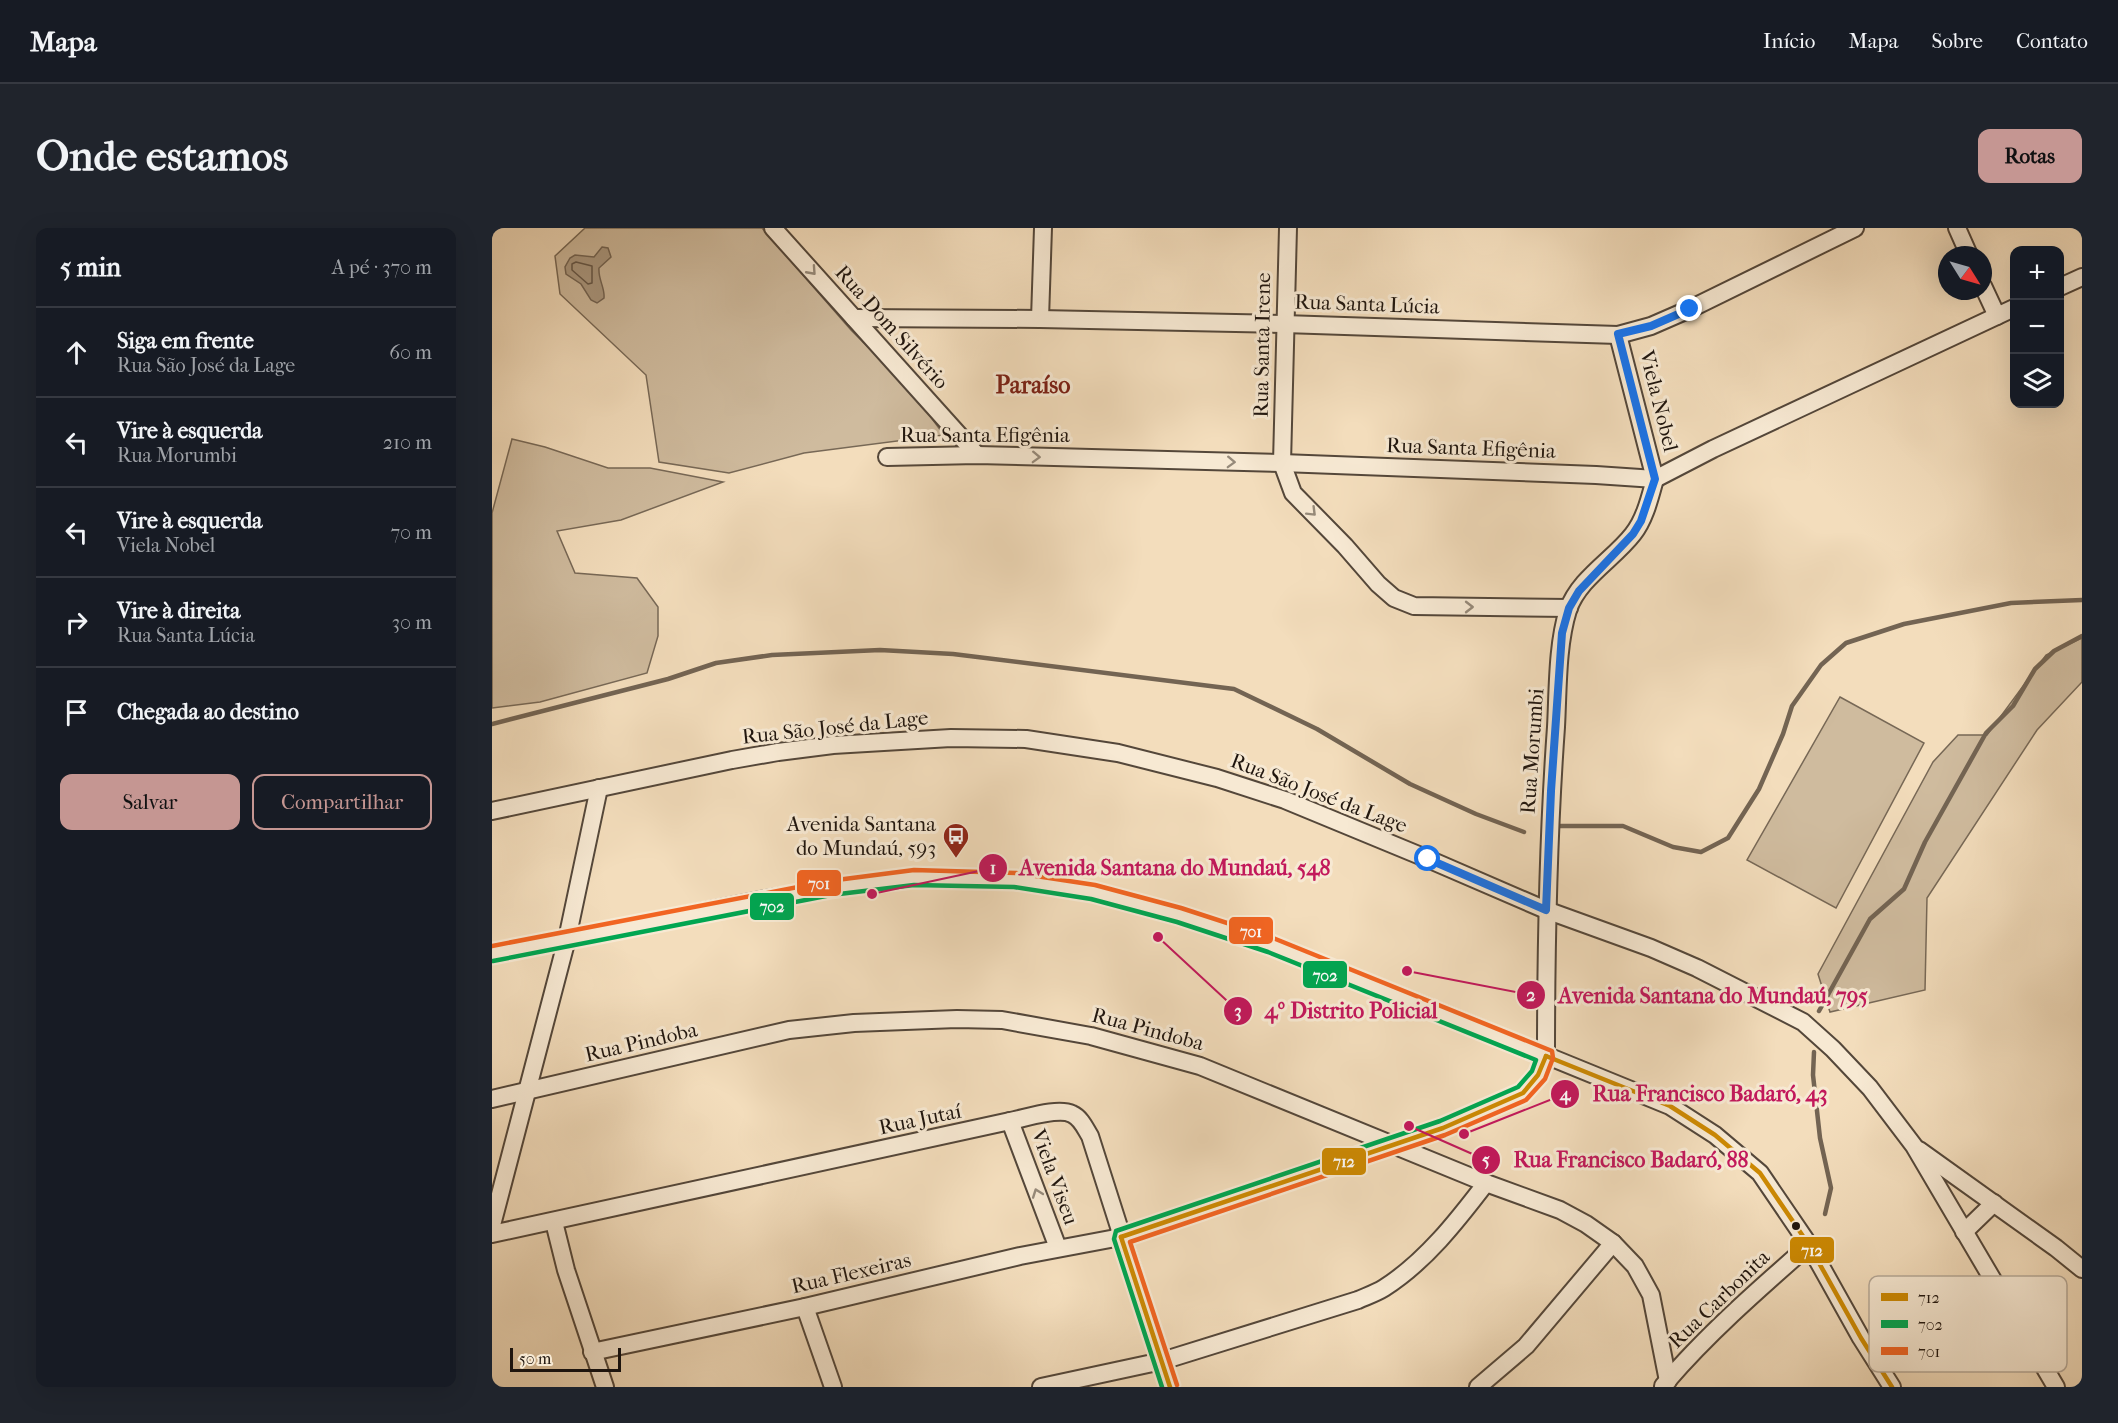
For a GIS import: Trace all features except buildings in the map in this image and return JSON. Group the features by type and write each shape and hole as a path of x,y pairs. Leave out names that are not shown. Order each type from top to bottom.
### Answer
{"street":[{"name":"Rua Dom Silvério","path":"773,228 977,455"},
{"path":"1040,319 1042,228"},
{"name":"Rua Santa Irene","path":"1282,464 1288,228"},
{"name":"Rua Santa Lúcia","path":"854,318 1284,324 1618,334 1651,326 1690,309 1856,228"},
{"path":"1957,228 1965,246"},
{"path":"2064,285 2082,277"},
{"path":"1990,300 1997,316"},
{"path":"1655,479 1713,449 2010,310"},
{"name":"Viela Nobel","path":"1618,334 1655,479"},
{"name":"Rua Santa Efigênia","path":"887,457 977,455 1596,475 1655,479"},
{"path":"1282,464 1293,493 1345,546 1378,584 1394,598 1414,606 1569,608"},
{"name":"Rua Morumbi","path":"1546,1056 1546,910 1551,791 1562,633 1569,608 1579,591 1633,534 1641,521 1655,479"},
{"name":"Rua São José da Lage","path":"492,811 732,760 832,745 951,738 1026,740 1118,753 1217,778 1274,797 1428,859 1546,910 1651,948 1803,1022 1833,1049 1870,1088 1914,1146 1991,1276"},
{"path":"492,1225 567,939 599,788"},
{"path":"492,954 765,899 914,877 1015,880 1093,892 1179,915 1271,945 1670,1106 1715,1135 1760,1173 1809,1245 1869,1351"},
{"name":"Rua Pindoba","path":"492,1099 789,1030 854,1023 957,1019 1002,1020 1091,1036 1200,1066 1486,1183 1560,1210 1586,1224 1613,1244 1635,1266 1651,1295 1666,1384"},
{"name":"Rua Flexeiras","path":"592,1352 805,1307 1058,1248 1121,1237 1443,1128 1523,1093 1538,1075 1546,1056"},
{"name":"Rua Jutaí","path":"492,1234 1010,1121 1059,1112 1071,1114 1081,1121 1090,1136 1170,1387"},
{"name":"Viela Viseu","path":"1010,1121 1058,1248"},
{"path":"1914,1146 2082,1269"},
{"path":"1041,1387 1161,1361 1358,1300 1383,1289 1417,1261 1454,1224 1486,1183"},
{"path":"1965,1232 1994,1203"},
{"path":"554,1222 566,1270 605,1387"},
{"path":"1478,1387 1526,1346 1613,1244"},
{"name":"Rua Carbonita","path":"1666,1384 1770,1279 1809,1245"},
{"path":"805,1307 833,1387"},
{"path":"1883,1372 1892,1387"},
{"name":"Rua São José da Lage","path":"2047,1372 2056,1387"}],"shaded area":[{"path":"585,228 762,228 851,330 911,390 944,435 804,453 729,473 659,462 646,375 560,294 555,256"},
{"path":"512,439 545,447 608,468 650,468 723,482 621,520 557,531 575,573 637,578 658,607 658,636 647,673 540,702 492,708 492,513"},
{"path":"2082,638 2082,682 2037,730 1927,898 1925,990 1830,1012 1818,974 1933,762 1958,735 1987,735 2046,655"},
{"path":"1840,697 1924,743 1836,908 1747,860"}],"water":[{"path":"602,247 608,248 611,257 599,268 604,298 597,303 591,300 581,284 566,274 565,267 570,258 575,255 594,257"}],"waterway":[{"path":"1560,826 1623,826 1673,847 1701,852 1728,838 1759,789 1783,734 1792,706 1821,665 1846,643 1904,624 2011,603 2082,600"},
{"path":"1819,1011 1870,919 1904,889 1925,842 1986,733 2013,706 2035,669 2054,651 2082,636"},
{"path":"492,724 668,679 716,663 772,655 880,650 953,654 1234,689 1317,729 1410,784 1476,814 1524,832"},
{"path":"1814,1052 1813,1075 1820,1138 1831,1188 1825,1214"}],"transit line":[{"name":"701","path":"492,946 829,881 914,870 1016,873 1095,885 1181,908 1273,938 1552,1051 1553,1058 1545,1079 1526,1100 1445,1135 1130,1242 1177,1385"},
{"name":"702","path":"493,961 831,895 914,885 1014,887 1091,899 1177,922 1268,952 1536,1060 1532,1071 1518,1087 1440,1121 1116,1231 1114,1239 1162,1387"},
{"name":"712","path":"1546,1056 1670,1106 1715,1135 1760,1173 1809,1245 1869,1351"},
{"name":"712","path":"1121,1237 1443,1128 1523,1093 1538,1075 1546,1056"},
{"name":"712","path":"1121,1237 1170,1387"},
{"name":"712","path":"1883,1372 1892,1387"}],"place":[{"name":"Avenida Santana do Mundaú, 593","path":"956,859"},
{"name":"Avenida Santana do Mundaú, 548","path":"872,894"},
{"name":"4º Distrito Policial","path":"1158,937"},
{"name":"Avenida Santana do Mundaú, 795","path":"1407,971"},
{"name":"Rua Francisco Badaró, 88","path":"1409,1126"},
{"name":"Rua Francisco Badaró, 43","path":"1464,1134"}],"district":[{"name":"Paraíso","path":"1033,385"}],"route":[{"path":"1428,859 1546,910 1551,791 1562,633 1569,608 1579,591 1633,534 1641,521 1655,479 1618,334 1651,326 1690,309"}]}
